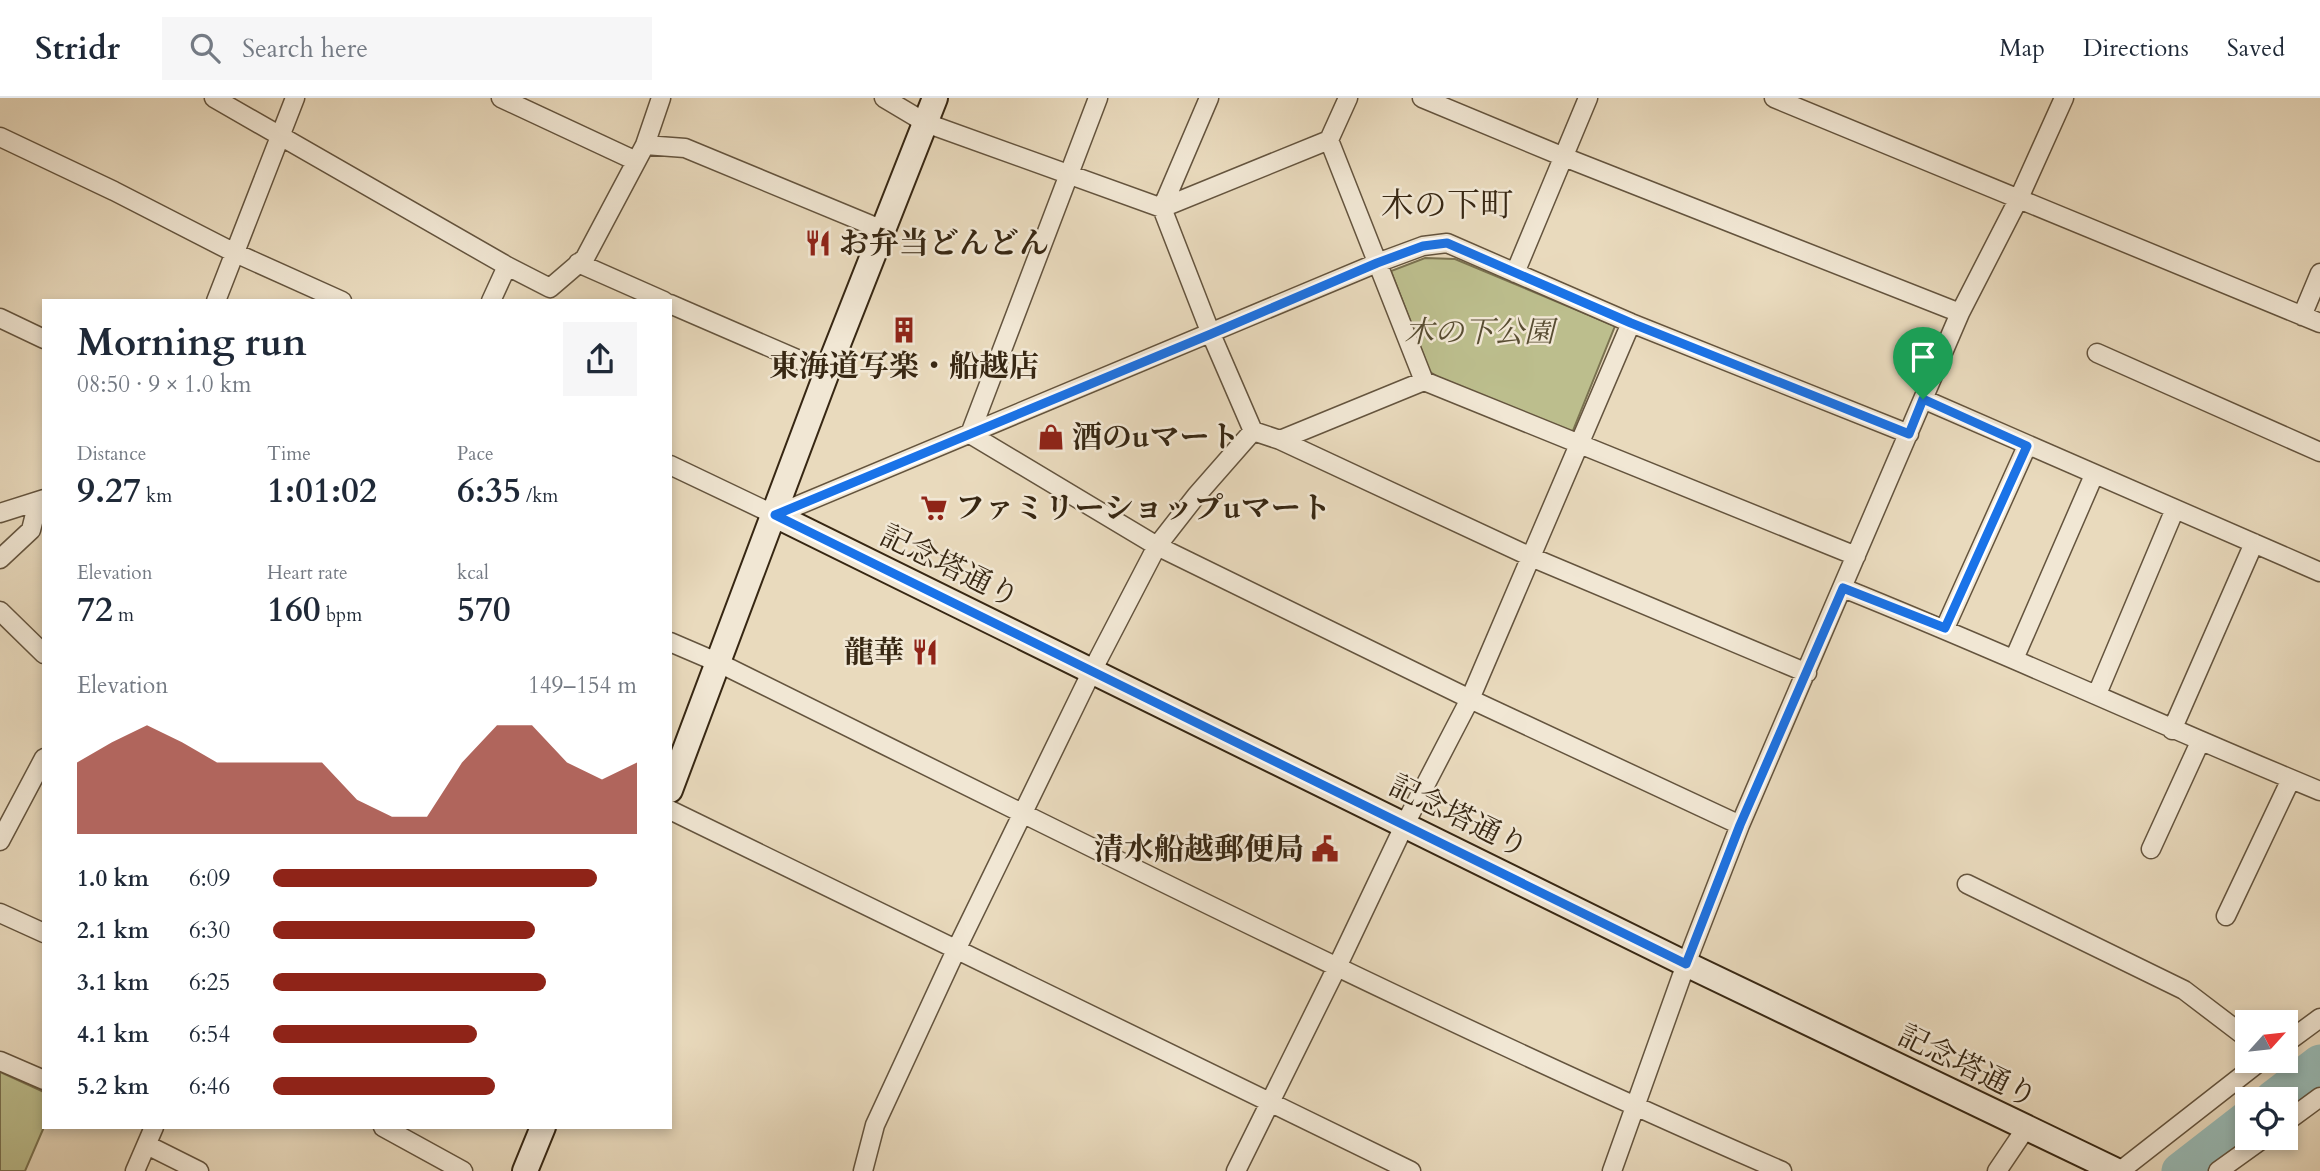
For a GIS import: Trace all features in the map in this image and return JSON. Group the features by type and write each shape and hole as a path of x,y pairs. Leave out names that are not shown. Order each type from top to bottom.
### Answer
{"street":[{"path":"214,98 550,288 584,258 645,145 661,98"},
{"path":"217,299 295,98"},
{"path":"501,98 636,161"},
{"path":"884,98 926,123 1162,208 1329,139 1348,98"},
{"path":"672,785 827,372 935,98"},
{"path":"970,434 1097,98"},
{"path":"1209,98 1162,208 1211,334 1253,431 1280,440 1531,557 1807,673"},
{"path":"1422,98 1960,313"},
{"path":"1515,273 1588,98"},
{"path":"1774,98 1812,105 2019,198 2320,323"},
{"path":"1612,1171 1686,964 1740,825 1960,313 2019,198 2064,98"},
{"path":"0,137 233,252 338,299"},
{"path":"1329,139 1424,381"},
{"path":"645,145 685,148 883,230"},
{"path":"672,466 775,515 1377,263 1423,246 1447,243 1631,323 1909,434"},
{"path":"578,264 659,299"},
{"path":"492,299 507,265"},
{"path":"2302,316 2320,273"},
{"path":"672,305 827,372"},
{"path":"0,318 42,338"},
{"path":"1236,1171 1405,824 1470,699 1631,323"},
{"path":"2097,353 2320,452"},
{"path":"1280,440 1424,381 1856,556"},
{"path":"1923,399 2320,572"},
{"path":"863,1171 875,1125 957,948 1157,546 1196,496 1253,431"},
{"path":"970,434 1157,546 1470,699 1740,825"},
{"path":"1945,628 2027,446"},
{"path":"2014,659 2094,475"},
{"path":"0,513 41,500 38,523 0,559"},
{"path":"2097,694 2175,509"},
{"name":"記念塔通り","path":"775,515 1686,964 2119,1171"},
{"path":"2172,730 2254,543"},
{"path":"1843,588 1945,628 2172,730 2320,791"},
{"path":"0,611 42,652"},
{"path":"672,643 719,663 1337,967 1634,1107 1782,1171"},
{"path":"2151,849 2200,741"},
{"path":"0,841 37,785 42,766"},
{"path":"2226,916 2291,779"},
{"path":"672,811 1412,1171"},
{"path":"1967,884 2184,990 2235,1029"},
{"path":"0,913 42,932"},
{"path":"2298,1034 2320,1018"},
{"path":"0,1061 42,1079"},
{"path":"2119,1171 2245,1073"},
{"path":"2298,1113 2320,1097"},
{"path":"1997,1171 2026,1128"},
{"path":"135,1171 153,1129"},
{"path":"387,1129 463,1171"},
{"path":"526,1171 542,1129"},
{"path":"147,1145 199,1171"},
{"path":"2218,1171 2247,1150"}],"green space":[{"name":"木の下公園","path":"1425,258 1455,259 1615,326 1572,433 1430,372 1391,271"},
{"path":"0,1072 42,1091 43,1129 25,1171 0,1171"}],"waterway":[{"path":"2289,1087 2320,1063"},
{"path":"2180,1171 2235,1128"}],"place":[{"name":"お弁当どんどん","path":"818,243"},
{"name":"東海道写楽・船越店","path":"904,330"},
{"name":"酒のuマート","path":"1051,437"},
{"name":"ファミリーショップuマート","path":"934,508"},
{"name":"龍華","path":"925,652"},
{"name":"清水船越郵便局","path":"1325,849"}],"district":[{"name":"木の下町","path":"1447,204"}],"route":[{"path":"1447,243 1631,323 1909,434 1923,399 2027,446 1945,628 1843,588 1740,825 1686,964 775,515 1377,263 1423,246 1447,243"}]}
